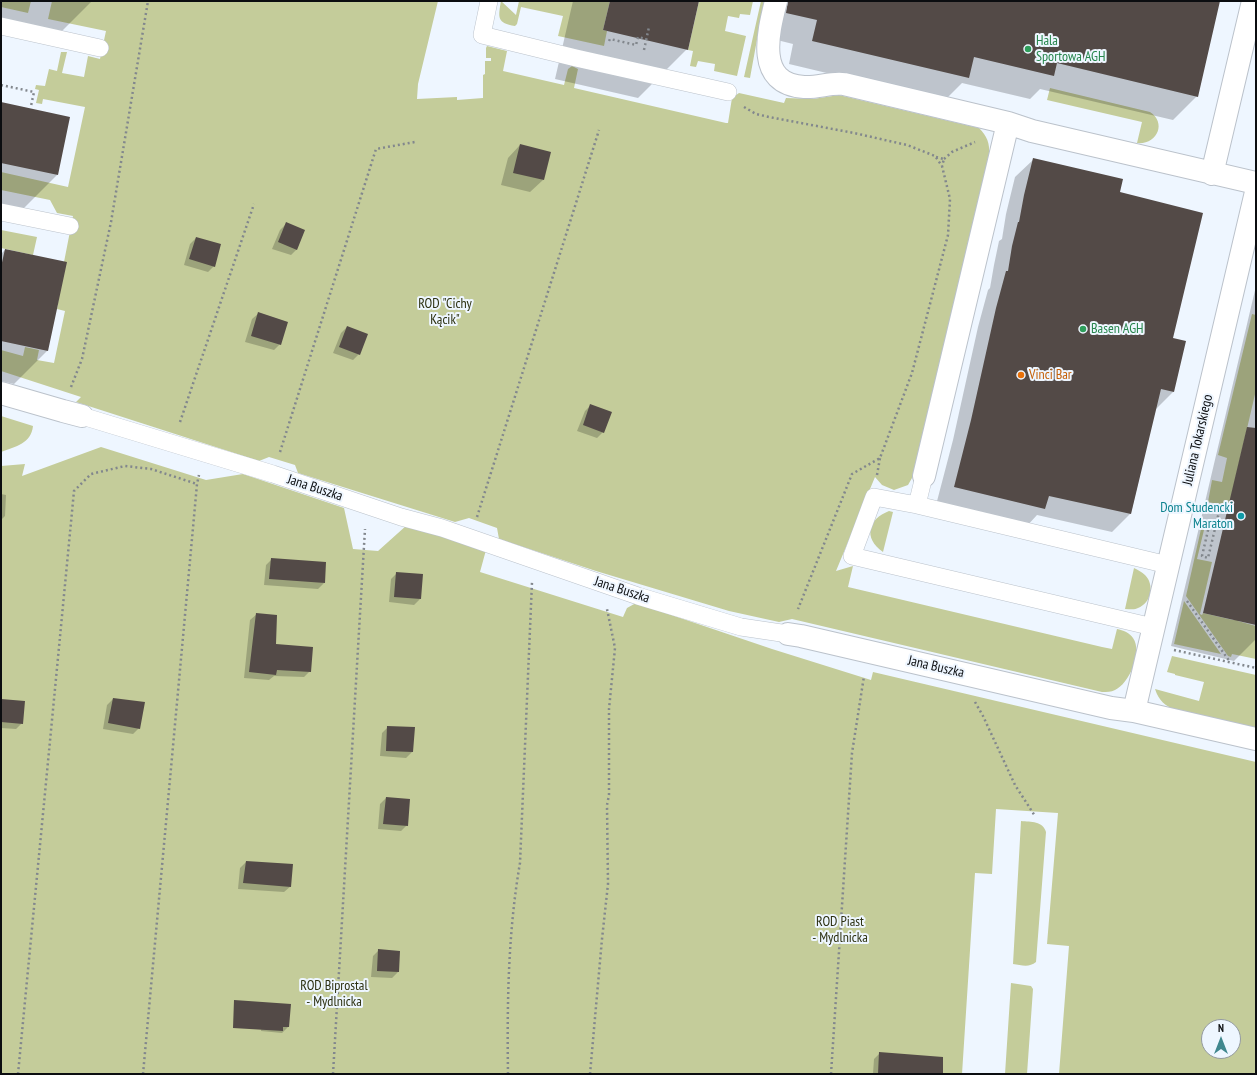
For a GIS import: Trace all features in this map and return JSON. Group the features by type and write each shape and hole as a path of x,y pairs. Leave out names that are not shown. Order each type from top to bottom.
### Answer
{"street":[{"path":"776,1 768,39 769,57 770,63 776,75 786,83 804,87 818,87 839,83 1008,123 1032,131 1256,183"},
{"path":"1212,174 1253,1"},
{"path":"924,476 1008,123"},
{"name":"Juliana Tokarskiego","path":"1134,711 1256,192"},
{"name":"Jana Buszka","path":"1,393 82,416"},
{"name":"Jana Buszka","path":"788,634 824,641 1111,708 1134,711 1256,739"}],"lane":[{"path":"489,1 482,35 583,60 728,92"},
{"path":"1,26 100,48"},
{"path":"1,212 70,226"},
{"name":"Jana Buszka","path":"82,416 273,474 401,517 442,528 607,585 740,627 788,634"},
{"path":"917,506 924,476"},
{"path":"1153,627 852,556 874,497 1168,565"}],"path":[{"path":"70,390 82,359 111,222 148,1"},
{"path":"643,52 649,27"},
{"path":"1,85 34,92 31,106"},
{"path":"728,92 736,104 756,114 907,145 944,159 942,166"},
{"path":"476,520 599,130"},
{"path":"280,452 376,149 415,142"},
{"path":"788,634 852,474 880,458 912,373 948,235 950,199 942,166 935,156"},
{"path":"178,427 254,204"},
{"path":"18,1074 74,491 91,474 125,466 151,469 197,484"},
{"path":"143,1074 198,478"},
{"path":"1202,507 1227,513"},
{"path":"1198,524 1209,526 1202,556 1208,558 1219,512"},
{"path":"333,1074 363,550"},
{"path":"508,1074 507,1019 514,899 520,863 533,560"},
{"path":"590,1074 608,884 607,805 609,795 609,709 615,648 607,606 607,585"},
{"path":"1185,598 1230,663"},
{"path":"1167,648 1256,668"},
{"path":"831,1074 852,753 864,678"},
{"path":"973,699 983,716 1015,785 1035,816"}],"green space":[{"path":"1,1 31,1 28,13 1,7"},
{"name":"ROD \"Cichy Kącik\"","path":"52,1 438,1 418,84 417,99 457,97 457,100 483,98 483,75 485,74 485,61 491,61 491,58 486,58 487,46 507,51 503,71 564,85 568,69 572,66 578,69 574,88 726,123 728,123 732,98 739,93 784,103 786,98 813,99 839,95 979,128 987,140 989,155 912,478 908,485 894,490 882,485 875,477 836,571 853,566 848,587 1102,647 1112,649 1117,629 1122,630 1132,636 1136,644 1135,659 1129,675 1120,687 1110,692 1102,692 792,619 779,622 729,611 596,571 499,539 497,528 469,518 455,522 298,473 295,465 269,457 259,461 76,402 81,397 1,371 1,350 23,356 25,347 39,350 37,360 54,363 65,311 57,309 73,216 57,213 50,200 1,190 1,172 68,187 85,107 43,99 42,104 36,103 39,90 35,89 36,85 45,86 49,69 57,71 61,52 67,52 62,73 84,77 88,56 100,59 106,31 48,19"},
{"path":"501,1 516,15 519,1 610,1 603,30 607,31 604,46 558,36 563,16 521,7 517,24 515,26 509,25 502,21 499,16"},
{"path":"699,1 753,1 750,15 740,14 739,18 728,16 725,31 746,36 737,76 714,71 715,64 698,61 696,67 690,66 693,51 688,50"},
{"path":"761,1 764,1 750,78 744,77"},
{"path":"1050,88 1150,112 1158,122 1159,127 1154,137 1150,141 1137,143 1142,122 1047,100"},
{"path":"1,230 37,237 33,255 1,248"},
{"path":"1252,314 1256,315 1256,390 1229,506 1208,502 1212,480 1222,482 1227,458 1218,455"},
{"path":"1,416 33,426 32,432 26,441 1,452"},
{"path":"101,447 206,480 243,474 344,508 353,549 378,551 407,525 486,550 480,572 623,617 627,608 636,603 772,649 871,680 873,672 1256,762 1256,1074 1059,1074 1069,946 1047,944 1058,813 996,809 992,874 975,873 962,1074 1,1074 1,466 25,464 22,476"},
{"path":"889,511 893,512 883,552 873,541 871,529 876,519"},
{"path":"1201,529 1204,530 1197,559 1212,562 1200,614 1202,615 1203,613 1233,620 1238,619 1238,621 1256,626 1256,659 1232,654 1231,657 1228,656 1186,596"},
{"path":"1134,568 1145,575 1151,589 1149,598 1142,606 1135,609 1125,609"},
{"path":"1184,601 1221,654 1174,644"},
{"path":"1172,656 1256,675 1256,729 1176,710 1163,702 1158,697 1155,689 1199,701 1204,682 1167,672"},
{"path":"1021,821 1039,824 1046,832 1036,962 1028,966 1013,964"},
{"path":"1011,983 1031,986 1033,989 1027,1074 1005,1074"}],"building":[{"path":"610,1 699,1 688,50 603,30"},
{"name":"Hala Sportowa AGH","path":"788,1 1220,1 1198,97 1057,63 1054,76 974,57 969,78 812,41 817,20 786,13"},
{"path":"1,102 70,117 58,175 1,163"},
{"path":"520,144 551,152 544,180 513,173"},
{"name":"Basen AGH","path":"1033,158 1123,179 1120,192 1203,213 1173,338 1186,341 1174,392 1161,389 1131,514 1049,496 1045,509 954,487 971,420 996,308 1006,271 1008,271 1012,246 1019,222"},
{"path":"286,222 305,230 297,250 278,242"},
{"path":"196,237 221,244 215,267 189,259"},
{"path":"5,249 67,262 48,351 1,341 1,267"},
{"path":"258,312 288,322 281,345 251,336"},
{"path":"347,326 368,334 360,355 339,347"},
{"path":"590,404 612,412 604,433 583,425"},
{"name":"Dom Studencki Maraton","path":"1247,427 1256,428 1256,625 1203,613"},
{"path":"271,558 326,562 325,583 269,579"},
{"path":"396,572 423,574 421,599 394,597"},
{"path":"256,613 277,615 276,644 313,647 311,672 277,670 276,675 249,672"},
{"path":"113,698 145,702 140,729 108,723"},
{"path":"1,699 25,701 23,724 1,722"},
{"path":"387,726 415,727 413,752 386,751"},
{"path":"386,797 410,799 408,826 383,824"},
{"path":"246,861 293,864 291,887 243,883"},
{"path":"378,949 400,951 399,972 377,971"},
{"path":"234,1000 291,1004 289,1027 283,1027 283,1031 233,1028"},
{"path":"879,1052 943,1057 943,1074 878,1074"}],"place":[{"name":"Hala Sportowa AGH","path":"1028,49"},
{"name":"Basen AGH","path":"1083,329"},
{"name":"Vinci Bar","path":"1021,375"},
{"name":"Dom Studencki Maraton","path":"1241,516"}],"park label":[{"name":"ROD Piast - Mydlnicka","path":"840,930"},
{"name":"ROD Biprostal - Mydlnicka","path":"334,994"}]}
